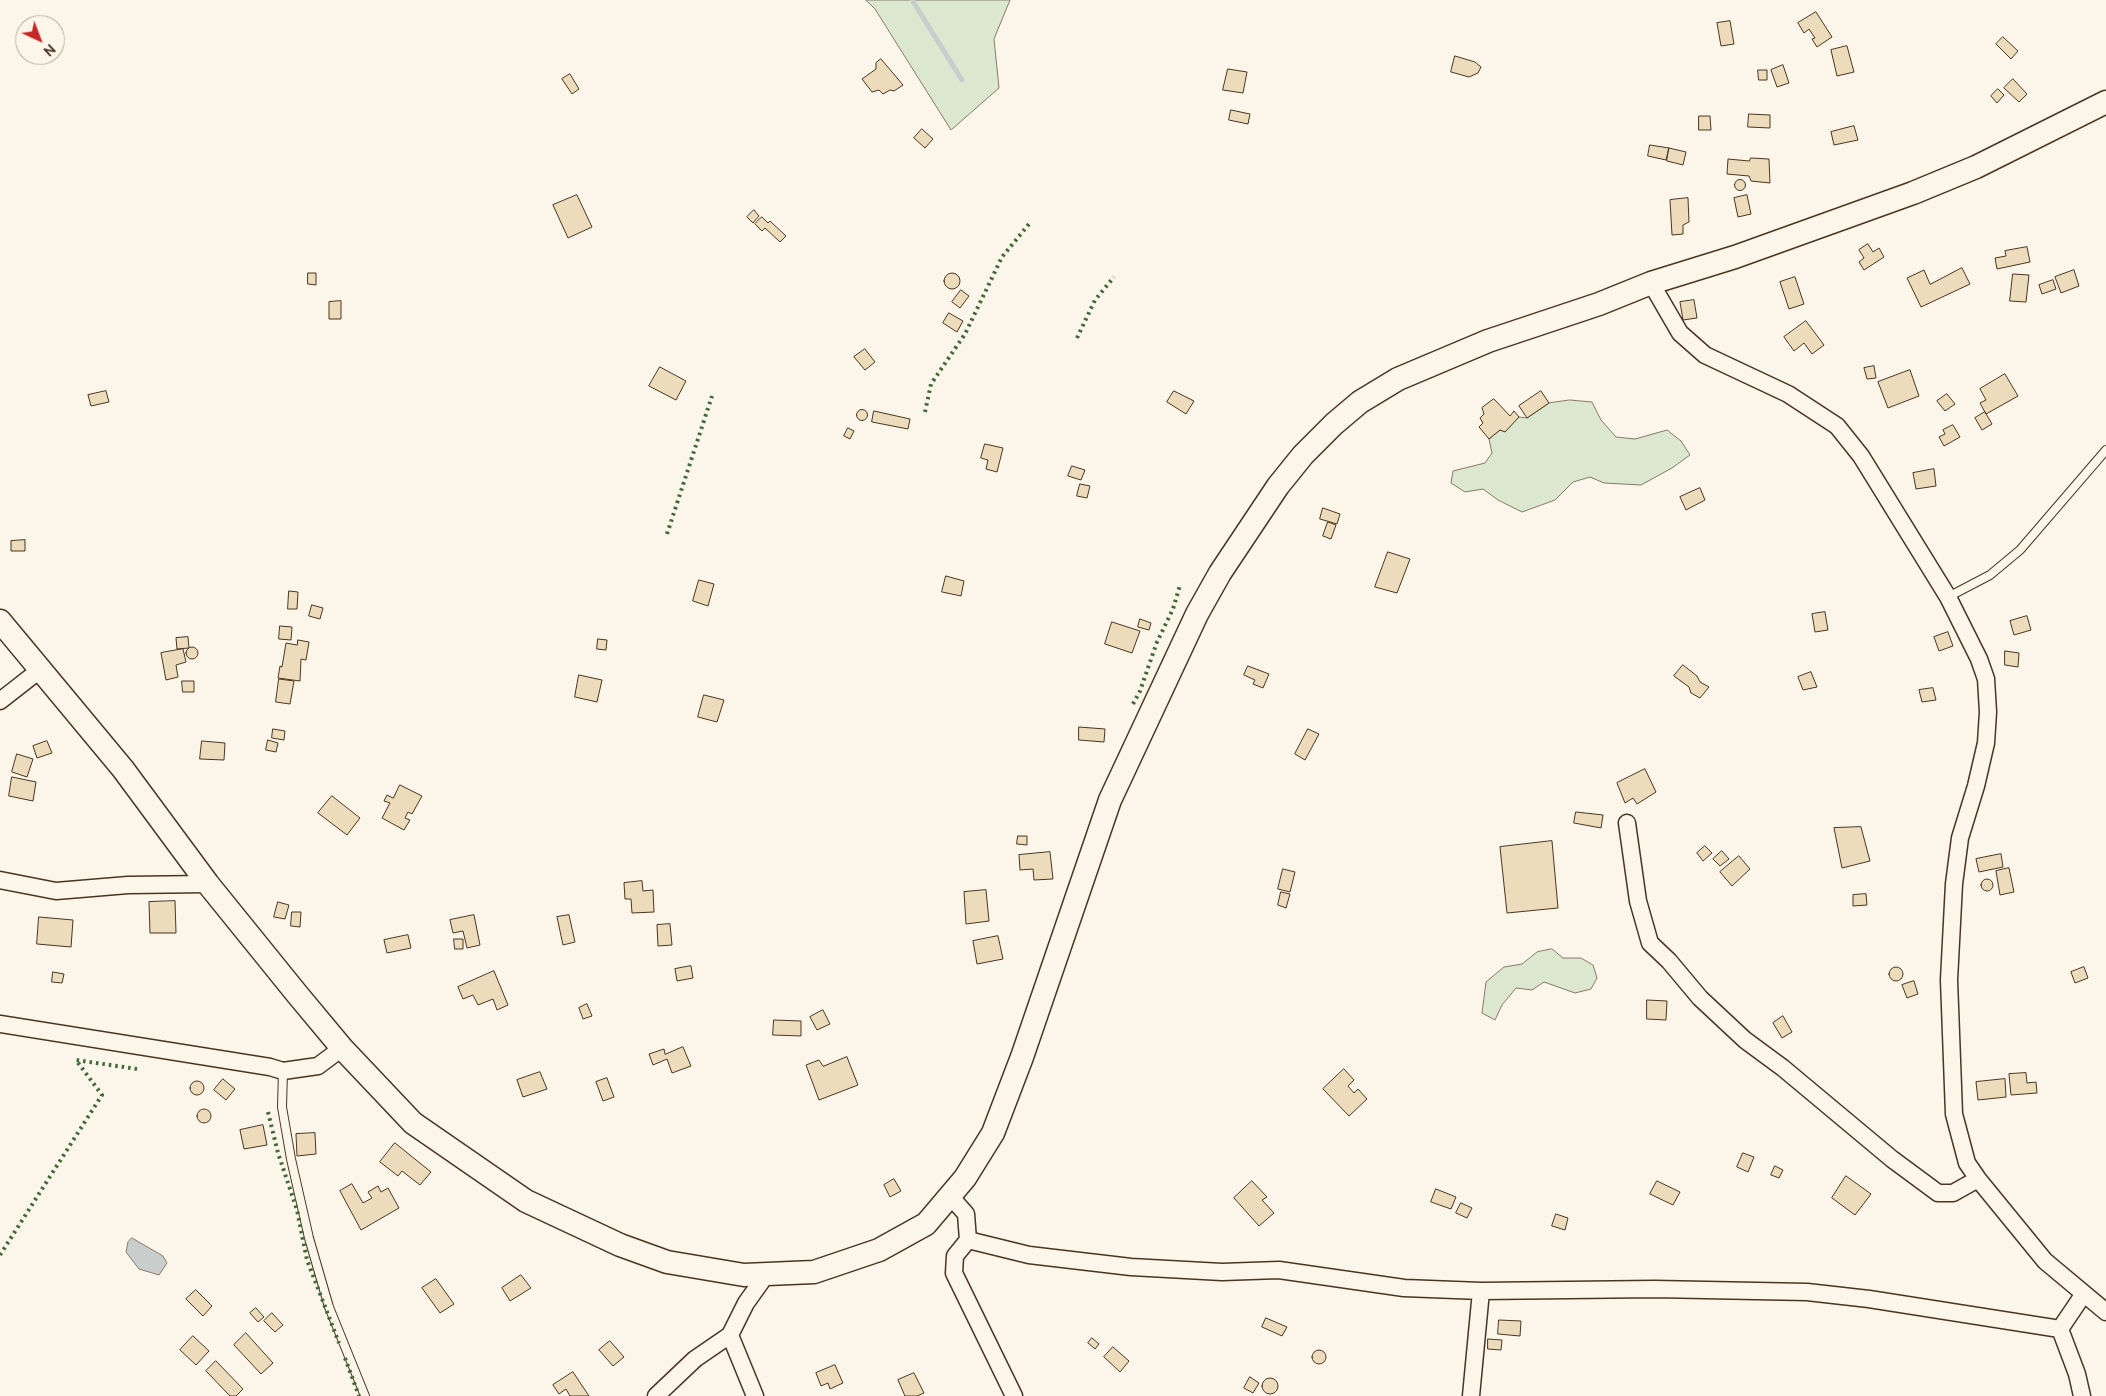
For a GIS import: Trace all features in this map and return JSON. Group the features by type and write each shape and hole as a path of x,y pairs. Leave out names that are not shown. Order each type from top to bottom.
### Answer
{"main road":[{"path":"0,621 123,769 208,884 342,1048 413,1123 526,1201 620,1245 666,1262 744,1275 814,1272 879,1250 926,1224 951,1197 993,1132 1026,1048 1105,814 1197,614 1220,573 1278,486 1303,455 1334,424 1360,402 1398,379 1488,341 1735,257 1913,193 1976,167 2106,102"}],"street":[{"path":"1651,284 1680,333 1705,355 1788,394 1837,426 1860,456 1948,597 1975,652 1986,679 1988,712 1986,743 1976,786 1960,838 1954,884 1949,980 1954,1114 1968,1163 1978,1179 2045,1261 2083,1295 2106,1312"},
{"path":"0,701 41,669"},
{"path":"1627,823 1638,901 1650,942 1670,961 1700,998 1745,1040 1783,1068 1892,1159 1938,1193 1953,1193 1978,1179"},
{"path":"0,880 56,891 128,884 208,884"},
{"path":"0,1024 253,1064 283,1072 318,1066 342,1048"},
{"path":"951,1197 966,1214 968,1240 955,1256 954,1273 1014,1396"},
{"path":"968,1240 1029,1255 1130,1267 1222,1272 1279,1270 1404,1288 1481,1291 1655,1289 1807,1292 1869,1299 2060,1329"},
{"path":"656,1396 695,1359 730,1335 746,1303 766,1275"},
{"path":"1471,1396 1481,1291"},
{"path":"2060,1329 2083,1295"},
{"path":"2060,1329 2077,1374 2082,1396"},
{"path":"730,1335 755,1396"}],"lane":[{"path":"1948,597 1990,575 2020,550 2106,450"},
{"path":"283,1072 282,1108 291,1159 309,1238 328,1307 365,1396"}],"green space":[{"path":"866,0 1010,0 994,39 999,88 951,130 875,9"},
{"path":"1570,400 1592,402 1601,420 1616,437 1635,439 1667,430 1681,441 1690,455 1672,468 1641,485 1604,483 1590,477 1573,482 1555,500 1522,512 1498,500 1483,489 1465,492 1451,483 1453,471 1485,463 1492,453 1489,439 1500,430 1505,431 1519,417 1527,418 1549,403"},
{"path":"1552,949 1563,958 1581,958 1593,965 1597,978 1591,989 1575,993 1544,982 1532,990 1516,988 1502,1005 1495,1020 1482,1013 1486,982 1504,967 1522,964 1537,952"}],"shaded area":[{"path":"132,1238 163,1256 167,1263 159,1275 139,1269 126,1252 128,1242"}],"building":[{"path":"1816,12 1832,37 1817,47 1812,39 1815,38 1809,29 1804,33 1798,23"},
{"path":"1730,21 1734,44 1721,46 1717,23"},
{"path":"2003,37 2018,51 2011,59 1996,44"},
{"path":"1847,46 1854,72 1837,76 1831,50"},
{"path":"1455,56 1475,62 1481,67 1478,73 1469,77 1451,72"},
{"path":"881,59 903,85 894,91 890,90 883,94 879,90 872,92 862,79 876,69 876,63"},
{"path":"1783,65 1789,83 1777,87 1771,70"},
{"path":"1228,69 1247,72 1243,93 1223,90"},
{"path":"1758,70 1767,70 1767,80 1759,80"},
{"path":"570,74 579,89 572,94 562,79"},
{"path":"2013,79 2027,94 2019,102 2004,88"},
{"path":"1998,89 2004,95 1997,103 1991,96"},
{"path":"1231,110 1250,114 1248,124 1229,120"},
{"path":"1749,114 1770,115 1770,128 1748,127"},
{"path":"1699,116 1710,116 1711,130 1699,130"},
{"path":"1854,126 1858,140 1834,145 1831,132"},
{"path":"922,129 933,139 925,148 914,138"},
{"path":"1650,145 1669,148 1666,160 1648,156"},
{"path":"1669,148 1686,152 1683,165 1667,161"},
{"path":"1751,158 1769,159 1770,183 1751,181 1749,176 1727,174 1728,159 1749,161"},
{"path":"1740,179 1746,185 1740,191 1734,185"},
{"path":"577,195 592,227 568,238 553,205"},
{"path":"1747,195 1751,214 1738,217 1734,198"},
{"path":"1688,198 1689,222 1683,225 1683,234 1672,235 1670,200"},
{"path":"754,210 759,216 753,223 747,217"},
{"path":"762,217 768,223 770,221 786,236 780,242 765,228 762,231 755,224"},
{"path":"1868,244 1873,252 1879,248 1884,257 1864,270 1859,262 1864,258 1859,250"},
{"path":"2027,247 2030,262 1997,269 1995,258 2006,256 2005,251"},
{"path":"1962,268 1970,284 1921,307 1907,278 1924,270 1930,284"},
{"path":"2074,270 2079,286 2061,293 2055,277"},
{"path":"308,273 316,273 316,285 308,284"},
{"path":"952,273 960,281 952,289 944,281"},
{"path":"2013,274 2029,275 2026,302 2010,301"},
{"path":"1795,277 1804,304 1789,309 1780,282"},
{"path":"2053,280 2056,289 2042,294 2039,285"},
{"path":"961,290 969,296 960,308 952,302"},
{"path":"1694,300 1697,318 1683,320 1680,302"},
{"path":"341,301 341,319 329,319 329,302"},
{"path":"949,313 963,321 957,332 943,323"},
{"path":"1806,321 1824,345 1812,354 1804,343 1794,351 1784,337"},
{"path":"865,349 875,362 865,370 854,357"},
{"path":"1874,366 1876,378 1867,379 1864,368"},
{"path":"660,367 686,381 676,400 649,386"},
{"path":"1910,370 1919,396 1888,408 1878,382"},
{"path":"2005,374 2018,396 1986,414 1980,403 1986,400 1980,389"},
{"path":"106,391 109,402 91,406 88,395"},
{"path":"1174,391 1194,401 1186,414 1167,402"},
{"path":"1541,391 1549,403 1527,418 1519,406"},
{"path":"1947,394 1955,404 1945,411 1937,401"},
{"path":"1494,399 1510,416 1514,411 1519,417 1505,432 1500,430 1489,439 1479,427 1483,423 1480,418 1484,414 1482,408"},
{"path":"862,409 868,415 862,421 856,415"},
{"path":"874,411 910,419 908,429 872,422"},
{"path":"1985,412 1992,424 1982,430 1975,418"},
{"path":"1953,425 1960,437 1944,446 1939,437 1945,434 1943,430"},
{"path":"848,428 854,431 850,439 844,436"},
{"path":"985,444 1003,448 997,472 986,469 988,460 981,458"},
{"path":"1072,466 1085,470 1081,480 1068,476"},
{"path":"1934,469 1936,486 1916,489 1913,473"},
{"path":"1080,484 1090,486 1087,498 1077,496"},
{"path":"1700,488 1705,500 1686,510 1680,497"},
{"path":"1323,508 1340,514 1337,524 1320,519"},
{"path":"1328,522 1336,525 1331,539 1323,536"},
{"path":"25,540 25,551 11,551 11,541"},
{"path":"1388,552 1410,559 1397,593 1375,587"},
{"path":"946,576 964,581 961,596 942,592"},
{"path":"699,580 714,584 708,606 693,601"},
{"path":"289,591 298,592 297,609 288,609"},
{"path":"312,605 323,608 320,619 309,616"},
{"path":"1825,612 1828,630 1815,632 1812,614"},
{"path":"2027,616 2031,630 2014,635 2010,621"},
{"path":"1140,619 1151,623 1149,630 1138,627"},
{"path":"1112,622 1140,631 1132,653 1105,644"},
{"path":"280,626 292,627 291,640 279,639"},
{"path":"1948,632 1953,646 1939,651 1934,637"},
{"path":"188,637 189,648 177,649 176,638"},
{"path":"598,639 607,640 606,650 597,649"},
{"path":"298,640 309,642 306,660 301,659 300,681 278,678 286,643 297,645"},
{"path":"190,647 194,647 198,653 194,659 190,659 186,655 186,651"},
{"path":"183,649 186,662 176,665 178,677 166,680 161,653"},
{"path":"2005,651 2019,653 2018,667 2005,665"},
{"path":"1683,665 1697,676 1700,682 1709,687 1700,698 1691,693 1689,687 1674,676"},
{"path":"1248,666 1269,674 1263,688 1253,684 1255,680 1244,675"},
{"path":"1811,672 1817,687 1803,690 1798,677"},
{"path":"579,675 602,680 597,702 575,697"},
{"path":"279,679 294,681 290,704 276,702"},
{"path":"182,681 194,681 194,692 183,692"},
{"path":"1933,688 1936,700 1922,702 1919,690"},
{"path":"704,695 724,700 717,722 698,717"},
{"path":"1079,727 1105,729 1104,742 1079,740"},
{"path":"273,729 285,731 284,740 272,738"},
{"path":"1308,729 1319,734 1305,760 1295,754"},
{"path":"268,740 278,743 276,752 266,750"},
{"path":"47,741 52,753 37,758 33,746"},
{"path":"202,741 225,743 224,760 200,759"},
{"path":"17,754 33,759 27,777 12,772"},
{"path":"1645,769 1656,792 1637,804 1633,798 1625,803 1617,783"},
{"path":"12,777 36,782 33,801 9,796"},
{"path":"400,785 422,796 412,814 408,812 405,818 410,820 404,830 382,818 390,803 384,801 387,795 393,798"},
{"path":"332,796 360,818 347,835 318,813"},
{"path":"1576,812 1603,815 1601,828 1574,823"},
{"path":"1861,827 1870,861 1842,868 1834,828"},
{"path":"1018,836 1027,836 1027,845 1017,844"},
{"path":"1552,841 1558,908 1507,913 1500,847"},
{"path":"1705,846 1712,853 1703,861 1697,853"},
{"path":"1722,851 1729,859 1720,866 1713,859"},
{"path":"1050,852 1053,879 1034,880 1033,869 1020,870 1019,855"},
{"path":"2001,854 2003,867 1979,872 1976,859"},
{"path":"1739,856 1750,869 1732,886 1720,872"},
{"path":"2009,868 2014,892 2000,895 1996,871"},
{"path":"1283,869 1295,872 1290,892 1278,889"},
{"path":"1985,879 1989,879 1993,885 1989,891 1985,891 1981,887 1981,883"},
{"path":"642,881 643,891 653,890 654,912 632,913 631,899 625,899 624,883"},
{"path":"986,890 989,921 966,924 964,892"},
{"path":"1281,892 1290,894 1286,908 1278,905"},
{"path":"1866,894 1867,905 1853,906 1853,895"},
{"path":"175,901 176,933 150,933 149,902"},
{"path":"278,902 289,905 285,919 274,917"},
{"path":"292,912 301,912 300,927 291,926"},
{"path":"474,915 480,945 467,948 463,931 453,933 450,920"},
{"path":"569,915 575,942 563,945 557,917"},
{"path":"39,917 73,920 71,947 37,944"},
{"path":"670,924 672,945 658,946 657,925"},
{"path":"408,935 411,948 387,953 384,940"},
{"path":"998,936 1003,959 977,964 973,941"},
{"path":"454,939 463,939 463,949 455,949"},
{"path":"691,966 693,978 677,981 675,969"},
{"path":"1896,967 1901,969 1903,974 1901,979 1896,981 1891,979 1889,974 1891,969"},
{"path":"2084,967 2088,978 2075,983 2071,972"},
{"path":"494,971 508,1005 497,1010 493,999 478,1005 473,995 463,999 458,987"},
{"path":"53,972 64,974 62,983 52,982"},
{"path":"1914,981 1918,994 1907,998 1902,985"},
{"path":"1647,1000 1667,1001 1666,1020 1647,1019"},
{"path":"587,1004 592,1016 583,1019 579,1008"},
{"path":"823,1010 830,1024 817,1030 810,1017"},
{"path":"1783,1016 1792,1032 1782,1038 1773,1023"},
{"path":"774,1020 801,1021 801,1036 773,1035"},
{"path":"683,1047 691,1066 672,1073 667,1059 653,1065 649,1054 664,1049 665,1054"},
{"path":"847,1057 858,1085 819,1100 806,1065 819,1060 823,1066"},
{"path":"1344,1069 1354,1080 1348,1086 1354,1093 1358,1089 1367,1099 1349,1116 1323,1089"},
{"path":"540,1072 547,1089 523,1097 517,1080"},
{"path":"2026,1073 2027,1083 2036,1082 2037,1093 2011,1095 2009,1074"},
{"path":"607,1078 614,1097 603,1101 596,1082"},
{"path":"223,1079 235,1089 226,1100 214,1090"},
{"path":"2005,1079 2006,1097 1978,1100 1976,1082"},
{"path":"194,1081 200,1081 204,1088 200,1095 194,1095 190,1091 190,1085"},
{"path":"201,1109 207,1109 211,1116 207,1123 201,1123 197,1119 197,1113"},
{"path":"263,1125 267,1145 244,1149 240,1130"},
{"path":"315,1133 316,1154 297,1156 296,1134"},
{"path":"395,1143 431,1172 420,1185 402,1171 398,1176 380,1162"},
{"path":"1743,1153 1754,1157 1748,1172 1737,1167"},
{"path":"1775,1166 1783,1170 1779,1178 1771,1175"},
{"path":"1846,1176 1871,1194 1855,1215 1832,1198"},
{"path":"894,1179 901,1191 890,1197 884,1185"},
{"path":"1252,1181 1267,1197 1262,1200 1274,1213 1259,1226 1234,1198"},
{"path":"1657,1181 1680,1192 1673,1205 1650,1194"},
{"path":"352,1184 363,1203 372,1198 368,1192 378,1186 381,1192 388,1188 399,1208 361,1230 340,1191"},
{"path":"1436,1189 1456,1197 1451,1209 1431,1202"},
{"path":"1461,1203 1472,1208 1467,1218 1456,1213"},
{"path":"1556,1214 1568,1218 1565,1230 1552,1226"},
{"path":"521,1275 531,1288 510,1301 502,1288"},
{"path":"436,1279 454,1304 440,1313 422,1288"},
{"path":"196,1290 212,1306 203,1316 186,1299"},
{"path":"256,1308 264,1317 258,1322 250,1313"},
{"path":"272,1313 283,1325 275,1332 264,1321"},
{"path":"1266,1318 1287,1327 1282,1336 1262,1327"},
{"path":"1499,1320 1521,1321 1520,1336 1498,1334"},
{"path":"246,1333 273,1363 261,1374 234,1345"},
{"path":"193,1336 209,1351 196,1365 180,1350"},
{"path":"1092,1338 1099,1344 1095,1349 1088,1343"},
{"path":"1488,1339 1502,1340 1501,1350 1488,1349"},
{"path":"610,1341 624,1357 613,1366 599,1350"},
{"path":"1113,1347 1129,1361 1120,1372 1104,1357"},
{"path":"1319,1350 1324,1352 1326,1357 1324,1362 1319,1364 1314,1362 1312,1357 1314,1352"},
{"path":"216,1361 243,1389 236,1396 230,1396 206,1371"},
{"path":"835,1365 843,1383 830,1389 828,1383 821,1386 816,1373"},
{"path":"573,1372 589,1396 570,1396 566,1389 559,1394 553,1385"},
{"path":"914,1373 924,1393 917,1396 905,1396 898,1380"},
{"path":"1250,1377 1259,1383 1253,1393 1244,1388"},
{"path":"1270,1378 1276,1380 1278,1386 1276,1392 1270,1394 1264,1392 1262,1386 1264,1380"}],"waterway":[{"path":"912,0 962,80"}],"hedge":[{"path":"925,412 931,384 965,334 1002,257 1029,224"},
{"path":"1077,338 1095,300 1114,277"},
{"path":"667,534 712,396"},
{"path":"1133,704 1140,691 1157,642 1173,609 1180,585"},
{"path":"0,1255 102,1095 76,1060 137,1069"},
{"path":"268,1112 278,1153 297,1210 307,1260 339,1343"},
{"path":"345,1358 359,1396"}]}
